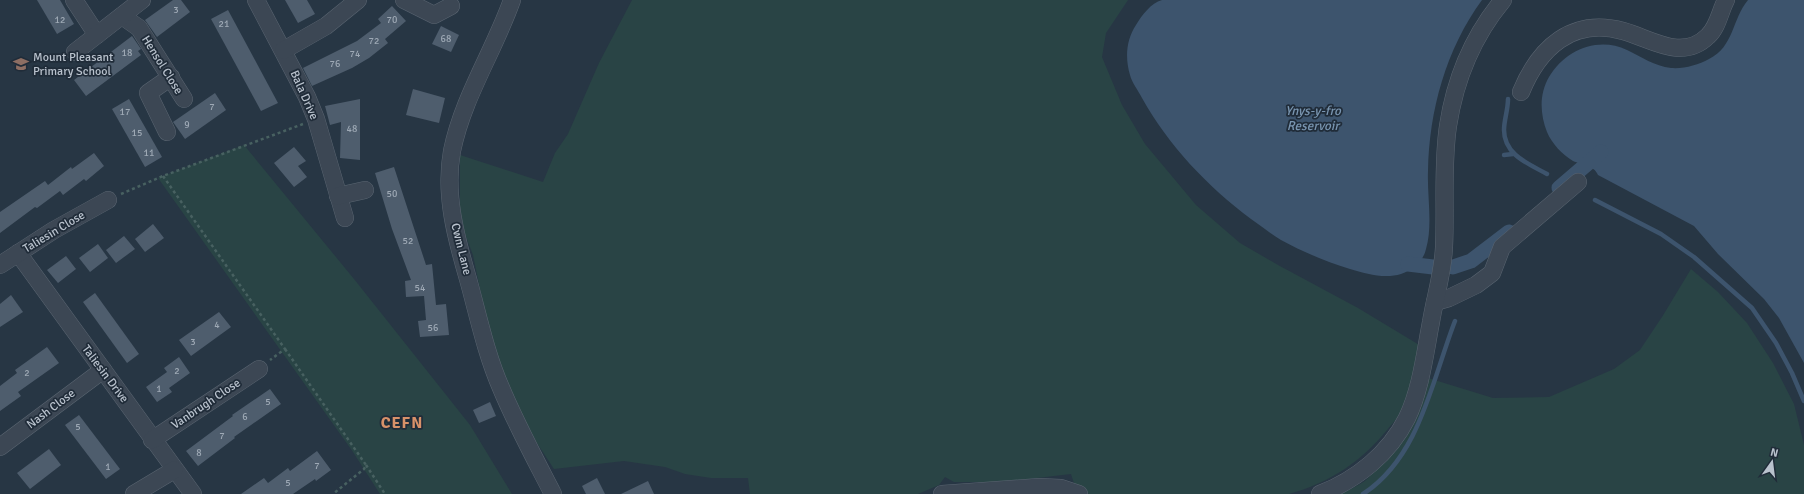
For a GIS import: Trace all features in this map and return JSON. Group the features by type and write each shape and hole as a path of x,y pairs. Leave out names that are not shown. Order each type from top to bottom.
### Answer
{"street":[{"path":"74,0 97,35"},
{"path":"75,52 142,0"},
{"name":"Bala Drive","path":"256,0 284,50 308,98 316,119 345,218"},
{"path":"284,50 326,26 358,0"},
{"path":"404,0 434,15 451,6"},
{"name":"Cwm Lane","path":"512,0 465,107 456,134 448,178 453,219 461,253 500,388 553,494"},
{"path":"1320,494 1333,489 1360,473 1380,455 1401,429 1407,418 1416,392 1441,278 1444,248 1445,158 1451,108 1457,84 1479,34 1503,0"},
{"path":"1521,92 1527,77 1545,50 1558,40 1578,31 1593,28 1609,28 1669,47 1684,47 1698,43 1709,35 1716,24 1726,0"},
{"name":"Hensol Close","path":"122,16 139,28 184,99"},
{"path":"167,132 148,93 171,77"},
{"path":"1435,302 1449,298 1476,285 1492,273 1502,247 1578,182"},
{"path":"338,196 365,190"},
{"name":"Taliesin Close","path":"0,265 54,230 108,200"},
{"name":"Taliesin Drive","path":"18,253 152,440 193,494"},
{"name":"Vanbrugh Close","path":"152,440 259,369"},
{"name":"Nash Close","path":"0,447 103,370"},
{"path":"134,494 174,470"},
{"path":"945,487 992,492 1039,487 1076,487"}],"path":[{"path":"108,200 163,176 316,119"},
{"path":"163,176 385,494"},
{"path":"282,352 285,349"},
{"path":"333,494 364,469 366,465"}],"green space":[{"path":"632,0 1128,0 1106,33 1102,57 1122,105 1145,144 1196,205 1240,243 1358,308 1421,346 1409,389 1400,413 1394,422 1366,452 1343,470 1318,484 1289,494 1089,494 1076,489 1071,474 1004,482 954,482 945,477 939,485 918,494 750,494 748,478 711,478 685,474 665,467 624,461 554,469 527,428 506,387 487,323 473,255 460,221 460,155 543,182 555,153 568,134 599,63"},
{"path":"244,145 354,279 470,425 512,494 380,494 353,452 158,178"},
{"path":"1691,269 1718,292 1747,323 1773,363 1794,404 1804,445 1804,494 1340,494 1365,481 1375,472 1395,448 1420,405 1428,378 1493,398 1549,397 1614,369 1640,350"}],"water":[{"name":"Ynys-y-fro Reservoir","path":"1162,0 1482,0 1469,19 1449,60 1436,103 1429,148 1428,240 1425,254 1417,265 1401,274 1382,276 1356,271 1324,260 1281,240 1251,219 1204,179 1164,133 1134,84 1128,69 1127,49 1130,37 1141,17 1147,10"},
{"path":"1748,0 1804,0 1804,363 1779,318 1764,299 1718,254 1694,226 1598,175 1591,167 1573,161 1561,152 1552,141 1547,132 1543,118 1543,90 1549,77 1564,59 1573,53 1594,45 1616,46 1665,67 1681,68 1696,65 1717,54 1723,47"}],"building":[{"path":"37,0 60,0 74,24 57,34"},
{"path":"173,0 181,0 190,12 157,37 145,20"},
{"path":"285,0 307,0 315,14 298,23"},
{"path":"392,6 406,21 385,39 388,43 369,58 352,68 312,86 303,68 357,41 381,23 378,19"},
{"path":"228,10 278,103 261,111 211,19"},
{"path":"441,26 459,35 451,52 432,44"},
{"path":"132,36 141,49 138,51 141,55 86,96 74,80"},
{"path":"413,89 445,98 439,123 406,115"},
{"path":"215,93 226,110 185,139 173,122"},
{"path":"129,99 162,157 145,167 112,109"},
{"path":"360,99 360,160 340,158 341,122 330,125 325,106"},
{"path":"294,147 306,161 298,166 307,177 294,187 274,163"},
{"path":"94,153 104,166 86,181 84,179 63,195 60,191 37,208 35,207 0,233 0,212 45,181 48,185 71,167 72,169"},
{"path":"394,167 426,265 432,264 436,305 446,304 449,335 420,337 418,321 426,320 424,296 406,297 405,281 411,280 392,229 375,173"},
{"path":"153,224 164,238 145,252 135,239"},
{"path":"124,236 135,249 116,263 106,250"},
{"path":"98,244 108,258 90,272 79,258"},
{"path":"66,256 76,269 58,283 47,270"},
{"path":"95,293 139,354 127,363 83,302"},
{"path":"11,295 23,312 0,327 0,304"},
{"path":"219,312 231,327 191,356 179,340"},
{"path":"47,347 59,363 18,392 21,396 0,411 0,386 17,373 15,370"},
{"path":"179,357 190,373 169,388 172,392 157,402 146,387 167,372 164,368"},
{"path":"270,389 281,404 234,437 235,438 198,466 186,451 233,416 232,415"},
{"path":"490,402 496,416 479,423 473,410"},
{"path":"79,415 120,469 106,479 65,425"},
{"path":"49,449 61,465 30,489 17,473"},
{"path":"317,451 331,470 316,481 315,479 293,494 241,494 264,478 268,483 288,468 290,471"},
{"path":"597,478 605,494 586,494 582,486"},
{"path":"648,481 654,494 621,494"}],"waterway":[{"path":"1508,99 1504,130 1505,139 1508,146 1519,158 1547,174"},
{"path":"1559,188 1601,152"},
{"path":"1504,155 1513,154"},
{"path":"1595,200 1661,234 1694,257 1752,308 1776,343 1792,373 1804,401"},
{"path":"1453,267 1471,261 1509,232"},
{"path":"1408,264 1433,267"},
{"path":"1363,494 1382,478 1398,460 1411,439 1431,392 1455,321"}],"place":[{"name":"Mount Pleasant Primary School","path":"21,64"}],"district":[{"name":"CEFN","path":"402,423"}]}
